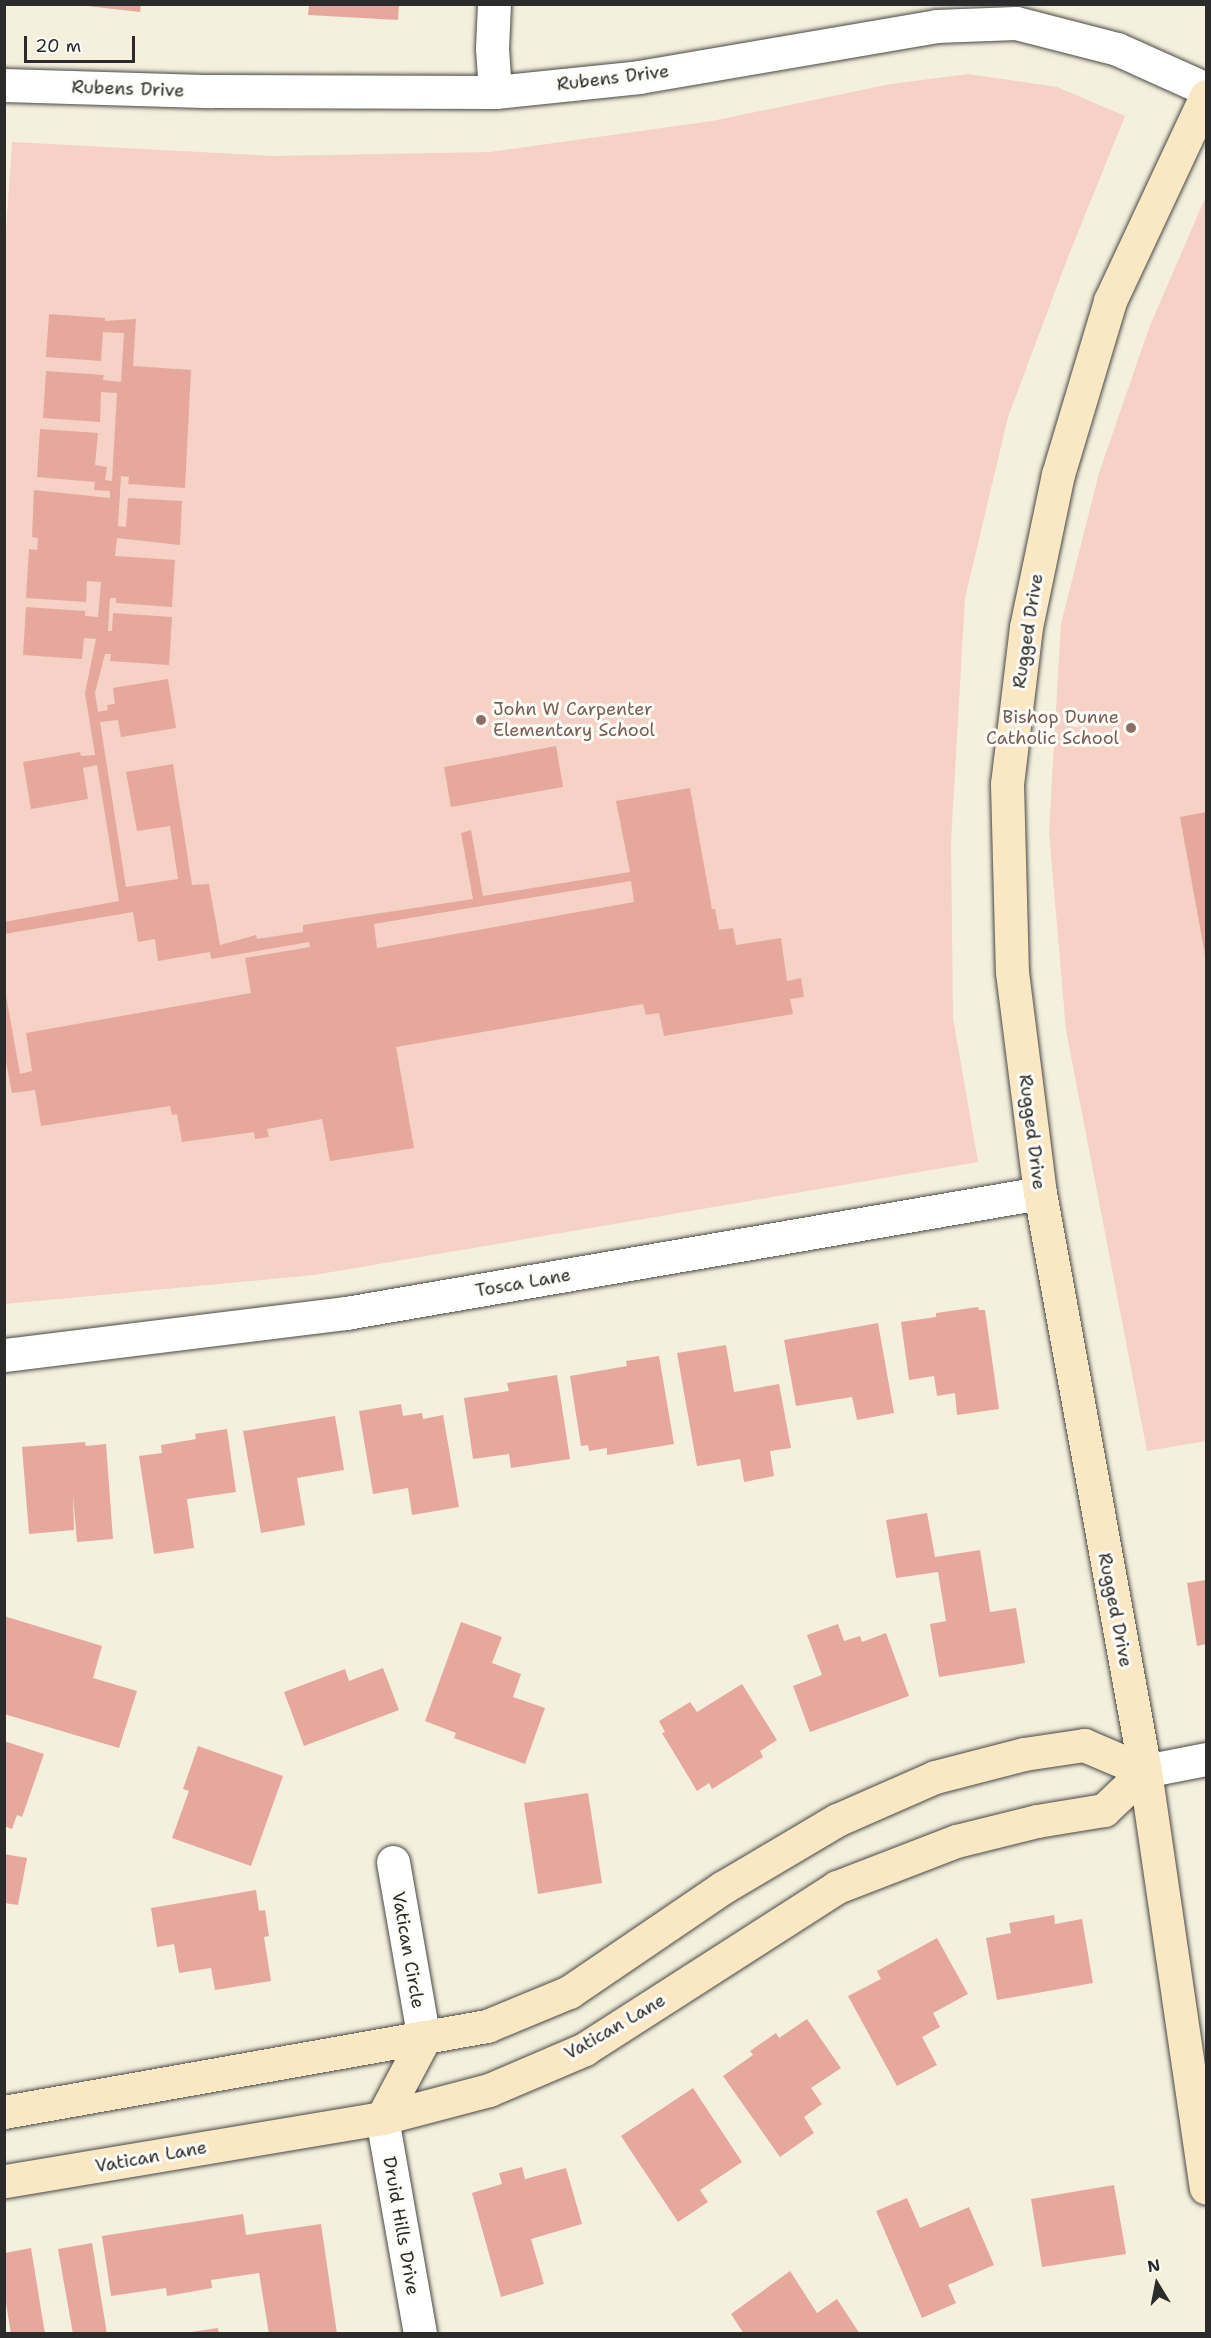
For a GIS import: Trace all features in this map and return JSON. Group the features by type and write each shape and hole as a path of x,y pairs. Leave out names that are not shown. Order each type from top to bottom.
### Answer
{"street":[{"path":"494,4 492,48 495,92"},
{"name":"Rubens Drive","path":"4,85 212,92 495,92 639,77 936,26 1016,23 1117,49 1206,89"},
{"name":"Rugged Drive","path":"1206,96 1110,302 1058,474 1026,627 1007,784 1012,972 1040,1193 1145,1771 1206,2188"},
{"name":"Tosca Lane","path":"4,1355 346,1313 1040,1193"},
{"path":"4,2112 487,2026 569,1992 722,1888 837,1820 935,1777 1024,1754 1084,1745 1145,1771 1206,1759"},
{"name":"Vatican Lane","path":"4,2181 382,2118 489,2090 585,2049 837,1887 956,1841 1038,1821 1104,1809 1145,1771"},
{"name":"Vatican Circle","path":"393,1862 424,2039"},
{"path":"382,2118 424,2039"},
{"name":"Druid Hills Drive","path":"382,2118 420,2334"}],"shaded area":[{"name":"John W Carpenter Elementary School","path":"968,74 1057,87 1125,116 1066,262 1008,417 965,598 951,841 953,1018 978,1162 314,1275 5,1304 4,260 12,142 273,156 490,152 712,121 891,84"},
{"name":"Bishop Dunne Catholic School","path":"1206,196 1206,1441 1147,1451 1066,1030 1049,832 1061,624 1099,473 1149,328"}],"building":[{"path":"69,4 141,4 140,12"},
{"path":"309,4 399,4 398,20 308,15"},
{"path":"49,314 105,318 105,321 136,319 133,366 191,370 185,488 128,484 129,477 121,476 118,526 126,527 128,498 182,501 180,545 117,538 115,556 175,560 172,607 116,603 116,598 110,598 108,631 112,631 113,613 172,617 169,665 110,661 111,654 105,654 95,693 98,712 108,710 107,705 115,704 113,688 168,679 176,728 121,737 118,720 100,722 126,887 178,879 170,826 137,831 126,772 173,764 192,885 209,884 220,945 256,935 257,939 303,932 303,925 473,899 461,833 471,830 483,896 630,872 616,801 690,788 712,909 715,909 719,930 733,928 736,945 781,938 787,981 801,978 804,997 790,999 793,1014 664,1036 659,1013 646,1015 643,1004 396,1047 414,1148 330,1161 322,1119 267,1129 269,1137 255,1139 254,1132 182,1142 177,1114 172,1115 170,1106 41,1126 35,1090 12,1093 4,1051 4,984 20,1074 32,1071 26,1033 251,993 245,958 310,947 309,942 211,959 210,952 158,961 155,939 138,942 133,912 4,934 4,922 119,901 97,765 83,768 88,799 31,809 23,762 80,752 81,756 95,755 85,693 96,639 84,638 82,659 23,655 26,607 85,611 85,616 98,617 101,582 87,581 86,602 26,598 29,549 37,550 38,538 32,537 34,490 110,498 110,491 94,490 95,482 37,477 40,429 98,433 95,465 107,467 105,480 112,481 117,393 101,392 100,422 43,418 46,371 104,375 103,380 121,382 124,333 103,332 101,361 46,357","holes":["631,881 634,902 377,948 374,924"]},
{"path":"556,746 563,787 451,807 444,767"},
{"path":"1206,812 1206,955 1205,955 1180,817"},
{"path":"978,1307 979,1310 985,1310 999,1409 957,1415 955,1393 937,1396 934,1376 909,1380 901,1322 936,1317 936,1313"},
{"path":"878,1323 894,1413 857,1420 852,1397 796,1406 784,1340"},
{"path":"726,1345 734,1392 779,1384 791,1448 770,1451 774,1476 744,1482 740,1459 697,1466 677,1353"},
{"path":"659,1356 674,1444 607,1455 607,1448 589,1451 588,1445 581,1446 570,1376 627,1366 626,1361"},
{"path":"557,1375 570,1459 511,1468 509,1454 473,1459 464,1398 509,1391 507,1383"},
{"path":"401,1404 403,1416 422,1413 423,1419 443,1415 459,1507 412,1515 408,1488 373,1494 359,1411"},
{"path":"335,1416 344,1470 297,1478 305,1525 261,1533 243,1431"},
{"path":"227,1429 236,1492 187,1499 194,1548 154,1554 139,1456 162,1453 161,1445 196,1439 195,1434"},
{"path":"85,1442 86,1446 106,1444 113,1539 77,1542 73,1496 74,1530 29,1534 22,1447"},
{"path":"927,1513 935,1557 980,1550 990,1612 1016,1608 1025,1663 939,1677 930,1624 946,1621 938,1572 896,1578 886,1520"},
{"path":"1206,1580 1206,1644 1197,1646 1187,1583"},
{"path":"4,1616 102,1646 93,1678 137,1691 119,1748 4,1714"},
{"path":"461,1622 502,1637 492,1663 521,1674 513,1697 545,1708 525,1764 454,1738 456,1733 425,1721"},
{"path":"838,1624 844,1641 860,1636 862,1642 886,1633 909,1696 810,1732 793,1686 822,1675 807,1635"},
{"path":"383,1668 399,1710 304,1746 284,1692 345,1669 349,1681"},
{"path":"742,1684 777,1740 760,1751 763,1757 712,1789 709,1783 697,1791 662,1733 665,1732 659,1721 690,1702 697,1712"},
{"path":"4,1741 44,1754 22,1817 17,1815 12,1829 4,1826"},
{"path":"198,1746 283,1776 251,1866 172,1838 189,1791 183,1789"},
{"path":"588,1793 602,1883 538,1894 524,1803"},
{"path":"4,1854 27,1858 18,1905 4,1903"},
{"path":"256,1890 259,1911 265,1910 269,1936 264,1937 271,1981 215,1990 211,1968 179,1973 174,1944 157,1947 151,1908"},
{"path":"1054,1915 1055,1924 1082,1919 1093,1983 997,2000 986,1938 1011,1933 1009,1923"},
{"path":"937,1938 968,1994 933,2013 940,2027 922,2037 937,2065 897,2086 848,1996 881,1979 877,1971"},
{"path":"807,2019 841,2068 811,2088 822,2104 804,2117 814,2133 780,2157 723,2076 753,2055 750,2051 776,2033 779,2038"},
{"path":"693,2088 742,2162 700,2190 708,2202 678,2222 621,2136"},
{"path":"522,2167 525,2179 566,2168 582,2224 531,2239 544,2284 501,2297 472,2193 502,2184 499,2173"},
{"path":"1114,2185 1126,2254 1042,2267 1031,2199"},
{"path":"907,2198 920,2228 969,2207 994,2265 948,2285 956,2303 922,2318 876,2211"},
{"path":"243,2214 246,2235 321,2224 337,2334 269,2334 259,2273 211,2280 212,2288 167,2296 166,2288 111,2296 102,2236"},
{"path":"92,2243 107,2334 73,2334 58,2249"},
{"path":"31,2248 45,2334 11,2334 5,2297 5,2253"},
{"path":"790,2271 817,2313 837,2299 860,2334 744,2334 731,2314"},
{"path":"218,2328 219,2334 191,2334 191,2332"}],"place":[{"name":"John W Carpenter Elementary School","path":"481,720"},
{"name":"Bishop Dunne Catholic School","path":"1131,728"}]}
